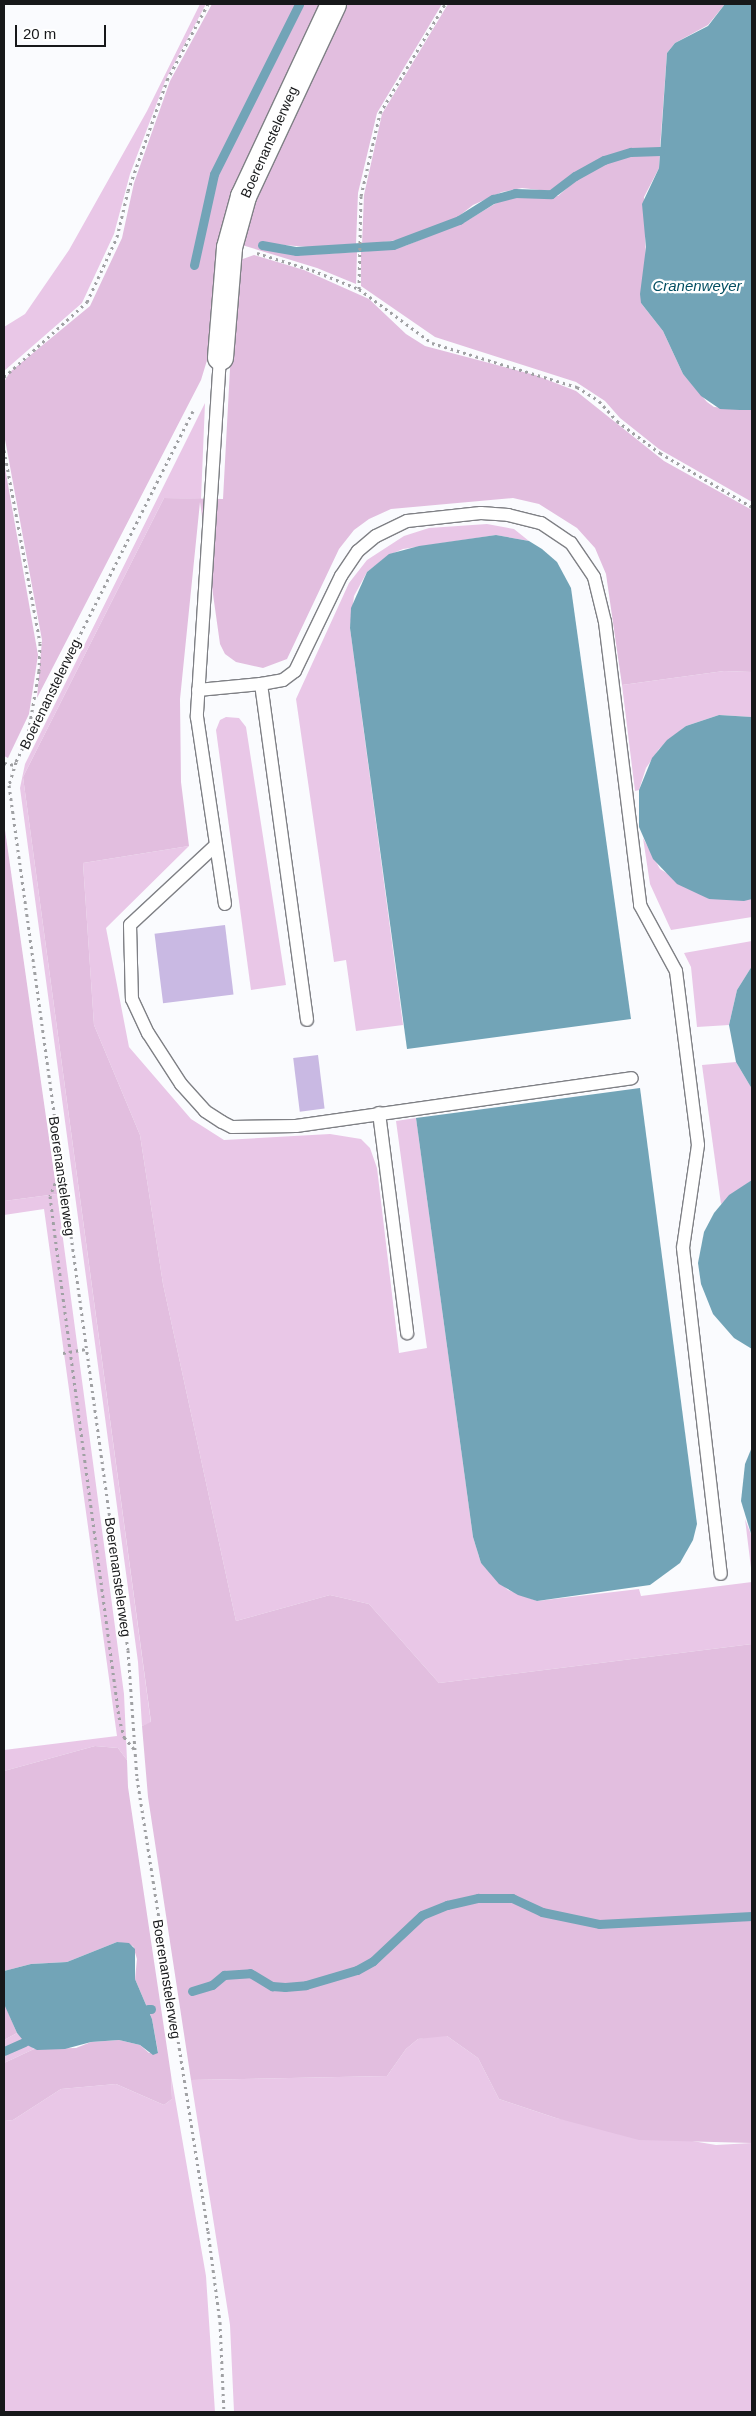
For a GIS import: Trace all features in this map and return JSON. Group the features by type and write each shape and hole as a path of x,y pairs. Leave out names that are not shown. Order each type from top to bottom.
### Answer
{"street":[{"name":"Boerenanstelerweg","path":"220,357 229,247 243,196 259,158 333,4"}],"lane":[{"path":"220,357 197,717 224,904"},
{"path":"198,690 283,680 295,671 340,576 358,551 376,536 407,521 481,513 508,515 541,523 572,543 594,578 605,622 640,905 676,971 698,1145 683,1248 721,1574"},
{"path":"261,684 307,1020"},
{"path":"216,844 130,925 132,999 148,1034 181,1084 205,1111 232,1127 296,1126 632,1078"},
{"path":"379,1113 407,1333"}],"path":[{"path":"4,376 87,302 117,237 128,191 167,80 208,4"},
{"path":"359,290 362,185 380,113 445,4"},
{"path":"229,247 293,263 359,290 432,343 577,387 599,401 617,421 660,453 752,506"},
{"name":"Boerenanstelerweg","path":"193,409 27,740 15,765 9,785 128,1650 135,1749 170,2006 208,2231 220,2322 224,2412"},
{"path":"4,450 40,643 39,671 27,740"},
{"path":"4,763 15,765"},
{"path":"61,1169 50,1196 119,1717 124,1736 135,1749"},
{"path":"63,1353 86,1349"}],"shaded area":[{"path":"200,4 206,4 166,79 130,174 114,234 82,303 4,371 4,327 25,314 69,250 147,111"},
{"path":"212,4 442,4 377,113 358,193 356,244 308,247 260,243 258,245 272,251 302,255 357,252 356,284 317,268 242,245 201,380 37,698 42,640 4,434 4,382 10,372 90,306 122,238 134,183 170,81"},
{"path":"448,4 725,4 708,25 675,43 667,53 660,148 614,154 580,170 549,191 522,188 502,192 473,205 454,220 398,240 362,245 364,195 382,114"},
{"path":"660,153 659,168 644,197 646,261 641,303 663,331 683,374 707,402 714,407 752,410 752,502 659,449 620,418 605,401 576,382 435,337 361,286 361,252 405,246 468,220 498,202 517,197 558,196 582,175 614,159"},
{"path":"254,255 304,270 369,299 406,334 425,346 535,375 576,391 664,461 752,510 752,672 724,671 622,685 606,574 595,548 577,528 539,504 513,498 391,509 369,519 354,530 339,549 287,659 263,668 236,662 225,654 220,644 200,502 180,699 181,782 189,846 83,863 94,1025 140,1135 163,1284 236,1621 330,1595 369,1604 439,1683 752,1644 752,2143 639,2140 556,2118 499,2099 478,2058 447,2036 418,2039 406,2049 387,2076 191,2080 148,1797 142,1726 151,1722 23,777 164,498 223,499 232,331 240,260"},
{"path":"205,403 201,499 164,498 23,777 151,1723 142,1726 138,1662 20,788 25,764"},
{"path":"4,462 38,655 29,714 8,758 4,756"},
{"path":"487,524 514,529 529,541 496,535 403,549 389,555 367,572 354,596 350,628 403,1025 356,1031 346,960 334,962 296,699 349,583 367,560 404,536 429,528"},
{"path":"724,671 752,672 752,717 719,715 686,726 659,749 646,768 639,790 635,791 622,685"},
{"path":"226,717 239,718 246,727 286,985 251,990 216,730 220,720"},
{"path":"4,823 57,1194 4,1201"},
{"path":"643,838 660,869 709,899 752,899 752,917 671,930 650,884"},
{"path":"189,846 106,928 129,1047 191,1119 224,1140 330,1134 361,1139 370,1148 377,1168 399,1353 427,1348 396,1121 416,1118 473,1537 481,1563 508,1590 537,1601 639,1589 641,1596 752,1582 752,1644 439,1683 369,1604 330,1595 236,1621 163,1284 140,1135 94,1025 83,863"},
{"path":"752,941 752,966 737,990 729,1025 697,1027 691,967 684,953"},
{"path":"736,1062 752,1089 752,1180 721,1204 702,1065"},
{"path":"57,1194 124,1694 127,1760 118,1748 95,1746 4,1771 4,1750 117,1736 44,1209 4,1215 4,1201"},
{"path":"745,1519 752,1537 752,1576"},
{"path":"95,1746 118,1748 127,1760 128,1787 171,2075 172,2099 164,2105 116,2084 61,2089 13,2120 4,2121 4,2063 34,2049 76,2048 91,2042 119,2040 140,2045 149,2053 158,2052 152,2019 135,1979 137,1959 133,1946 117,1942 67,1962 31,1964 4,1971 4,1771"},
{"path":"4,2003 17,2033 4,2040"},
{"path":"17,2033 34,2049 4,2063 4,2040"},
{"path":"447,2036 478,2058 499,2099 556,2118 716,2145 752,2143 752,2412 234,2412 230,2325 191,2080 387,2076 406,2049 418,2039"},
{"path":"171,2075 206,2276 215,2412 4,2412 4,2121 13,2120 61,2089 116,2084 164,2105 172,2099"}],"water":[{"name":"Cranenweyer","path":"725,4 752,4 752,410 720,409 701,396 683,374 663,331 641,303 640,294 646,247 642,204 659,168 667,53 675,43 708,26"},
{"path":"496,535 529,541 542,549 557,562 571,588 631,1019 407,1049 350,628 351,608 367,572 389,554 419,546"},
{"path":"719,715 752,717 752,899 744,901 709,899 677,884 653,859 639,827 639,790 652,758 667,740 686,726"},
{"path":"752,966 752,1089 736,1062 729,1025 737,990"},
{"path":"640,1088 697,1524 693,1540 680,1563 650,1585 537,1601 518,1595 499,1584 481,1563 473,1537 416,1118"},
{"path":"752,1180 752,1349 734,1338 713,1314 701,1284 698,1263 704,1232 714,1213 729,1195"},
{"path":"752,1447 752,1537 741,1501 745,1464"},
{"path":"117,1942 129,1943 135,1949 135,1979 152,2019 158,2053 153,2055 140,2045 119,2040 91,2042 65,2049 37,2050 27,2045 17,2033 4,2004 4,1971 31,1964 67,1962"}],"building":[{"path":"225,925 234,994 163,1003 155,934"},
{"path":"318,1055 325,1109 300,1112 293,1058"}],"waterway":[{"path":"194,265 214,174 299,4"},
{"path":"262,245 296,251 393,245 459,220 493,199 515,193 551,194 575,176 604,160 631,152 660,151"},
{"path":"192,1991 212,1985 224,1975 250,1973 272,1986 285,1987 306,1985 357,1970 373,1961 422,1915 447,1905 478,1898 512,1898 542,1912 599,1924 752,1916"},
{"path":"4,2051 24,2042"}]}
